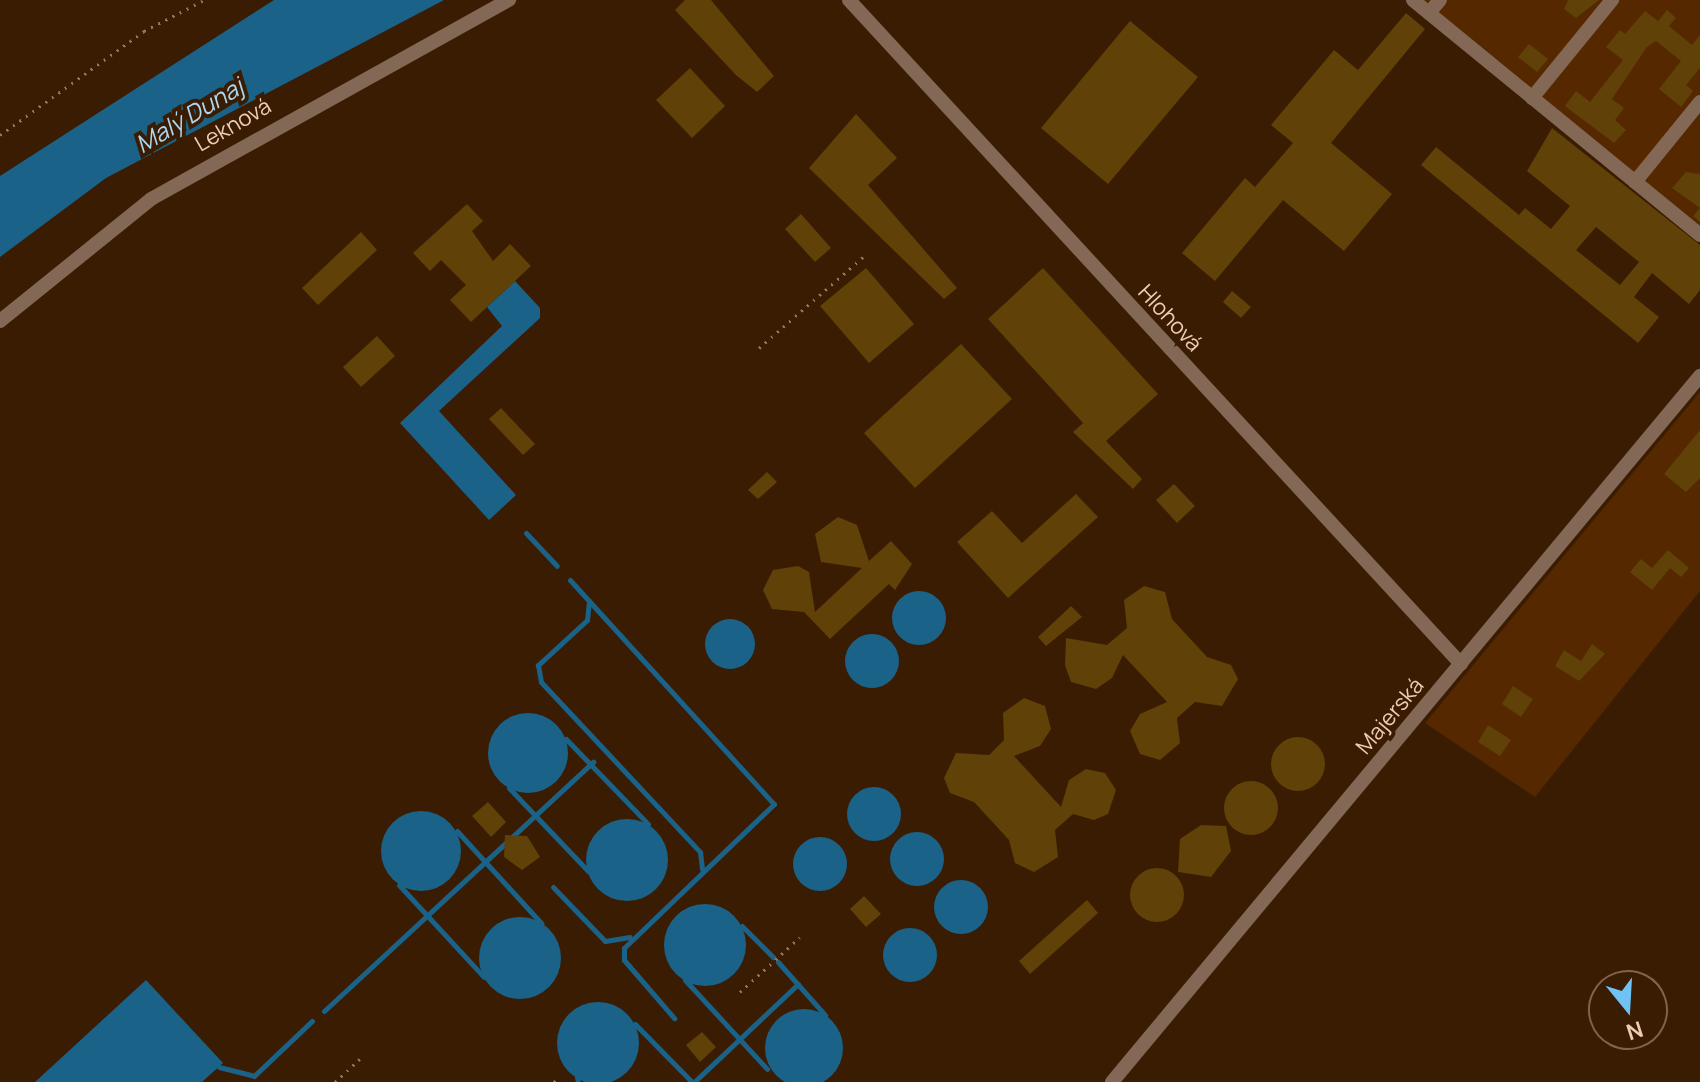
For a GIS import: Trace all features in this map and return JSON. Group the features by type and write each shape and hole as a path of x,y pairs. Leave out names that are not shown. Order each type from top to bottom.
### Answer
{"street":[{"name":"Leknová","path":"0,321 151,199 509,0"},
{"name":"Hlohová","path":"849,0 1461,664"},
{"path":"1413,0 1700,235"},
{"path":"1429,13 1440,0"},
{"path":"1532,98 1612,0"},
{"path":"1635,182 1700,102"},
{"name":"Majerská","path":"1112,1082 1700,376"}],"path":[{"path":"0,135 144,31 204,0"},
{"path":"759,348 864,256"},
{"path":"740,992 800,937"},
{"path":"335,1082 360,1059"},
{"path":"554,1082 559,1077"}],"shaded area":[{"path":"1424,0 1700,0 1700,226"},
{"path":"1700,392 1700,591 1535,797 1425,723"}],"water":[{"name":"Malý Dunaj","path":"274,0 444,0 106,178 0,257 0,176"},
{"path":"515,281 540,308 540,318 439,411 516,495 489,520 400,423 502,326 487,307"},
{"path":"919,591 938,599 946,618 938,637 919,645 900,637 892,618 900,599"},
{"path":"730,619 748,626 755,644 748,662 730,669 712,662 705,644 712,626"},
{"path":"872,634 891,642 899,661 891,680 872,688 853,680 845,661 853,642"},
{"path":"528,713 543,716 556,725 565,738 568,753 565,768 556,781 543,790 528,793 513,790 500,781 491,768 488,753 491,738 500,725 513,716"},
{"path":"874,787 893,795 901,814 893,833 874,841 855,833 847,814 855,795"},
{"path":"421,811 436,814 449,823 458,836 461,851 458,866 449,879 436,888 421,891 406,888 393,879 384,866 381,851 384,836 393,823 406,814"},
{"path":"627,819 643,822 656,831 665,844 668,860 665,876 656,889 643,898 627,901 611,898 598,889 589,876 586,860 589,844 598,831 611,822"},
{"path":"917,832 936,840 944,859 936,878 917,886 898,878 890,859 898,840"},
{"path":"820,837 839,845 847,864 839,883 820,891 801,883 793,864 801,845"},
{"path":"961,880 980,888 988,907 980,926 961,934 942,926 934,907 942,888"},
{"path":"705,904 721,907 734,916 743,929 746,945 743,961 734,974 721,983 705,986 689,983 676,974 667,961 664,945 667,929 676,916 689,907"},
{"path":"520,917 536,921 549,929 557,942 561,958 557,974 549,987 536,995 520,999 504,995 491,987 483,974 479,958 483,942 491,929 504,921"},
{"path":"910,928 929,936 937,955 929,974 910,982 891,974 883,955 891,936"},
{"path":"146,980 223,1063 202,1082 35,1082"},
{"path":"598,1002 614,1006 627,1014 635,1027 639,1043 635,1059 627,1072 614,1080 598,1084 582,1080 569,1072 561,1059 557,1043 561,1027 569,1014 582,1006"},
{"path":"796,1009 812,1009 826,1015 837,1026 843,1048 837,1070 826,1081 812,1087 796,1087 782,1081 771,1070 765,1056 765,1040 771,1026 782,1015"}],"building":[{"path":"685,0 711,0 774,76 757,92 736,75 675,10"},
{"path":"1568,0 1599,0 1576,18 1564,9"},
{"path":"1667,10 1676,18 1669,26 1692,45 1700,35 1700,68 1686,85 1693,91 1681,107 1659,89 1681,61 1656,41 1647,47 1612,99 1624,108 1615,120 1626,130 1614,143 1565,106 1576,91 1590,102 1623,60 1606,47 1620,30 1625,34 1645,11 1658,21"},
{"path":"1406,13 1425,29 1331,143 1392,194 1344,251 1283,200 1215,281 1182,253 1245,178 1255,187 1293,143 1271,125 1334,50 1358,70"},
{"path":"1130,21 1198,77 1108,184 1041,128"},
{"path":"1529,44 1548,59 1537,72 1518,57"},
{"path":"690,68 725,106 692,138 656,100"},
{"path":"856,114 897,158 868,185 957,288 944,299 809,168"},
{"path":"1552,128 1700,245 1700,290 1689,304 1652,273 1634,297 1659,317 1638,343 1421,165 1436,147 1519,215 1525,208 1551,229 1570,206 1527,171","holes":["1596,227 1639,262 1620,285 1576,250"]},
{"path":"1686,172 1700,174 1700,208 1672,188"},
{"path":"467,204 483,221 472,231 493,261 510,244 531,266 471,322 450,300 466,285 441,260 430,271 413,253"},
{"path":"1700,208 1700,222 1693,216"},
{"path":"801,214 831,248 815,262 785,229"},
{"path":"361,232 377,250 318,305 302,288"},
{"path":"866,268 914,324 869,363 820,306"},
{"path":"1043,268 1158,394 1106,441 1142,479 1133,489 1073,432 1083,423 988,319"},
{"path":"1232,291 1251,307 1241,318 1223,302"},
{"path":"377,336 395,356 361,387 343,367"},
{"path":"961,344 1012,399 915,488 864,433"},
{"path":"501,408 535,444 523,455 489,419"},
{"path":"1700,430 1700,478 1686,492 1664,474"},
{"path":"767,472 777,482 758,499 748,490"},
{"path":"1174,484 1195,506 1177,523 1156,500"},
{"path":"1076,494 1098,517 1008,598 957,542 992,511 1022,543"},
{"path":"838,517 857,525 869,561 891,541 912,564 895,590 889,584 830,639 804,612 772,609 763,590 773,570 798,566 809,572 815,612 862,568 821,562 815,534"},
{"path":"1668,550 1689,568 1681,577 1670,568 1652,590 1630,572 1641,559 1652,568"},
{"path":"1144,586 1165,592 1172,619 1207,657 1231,665 1238,679 1222,706 1195,702 1177,718 1180,743 1160,760 1140,754 1130,731 1140,714 1167,702 1123,655 1112,678 1096,689 1071,682 1065,665 1066,638 1107,645 1127,628 1124,600"},
{"path":"1071,606 1082,617 1046,646 1038,637"},
{"path":"1592,644 1605,654 1579,681 1555,666 1564,650 1581,661"},
{"path":"1513,686 1533,699 1521,717 1502,704"},
{"path":"1024,698 1045,706 1051,729 1040,746 1014,756 1061,807 1069,780 1086,769 1105,773 1116,790 1108,814 1094,820 1073,814 1055,830 1058,857 1034,872 1015,863 1009,840 974,802 950,793 944,778 956,753 989,755 1004,740 1003,713"},
{"path":"1488,725 1511,740 1500,756 1478,742"},
{"path":"1298,737 1317,745 1325,764 1317,783 1298,791 1279,783 1271,764 1279,745"},
{"path":"1251,781 1270,789 1278,808 1270,827 1251,835 1232,827 1224,808 1232,789"},
{"path":"488,802 506,822 491,837 472,816"},
{"path":"1201,825 1226,826 1231,851 1211,877 1178,872 1180,839"},
{"path":"505,835 527,836 540,857 522,870 504,857"},
{"path":"1157,868 1176,876 1184,895 1176,914 1157,922 1138,914 1130,895 1138,876"},
{"path":"864,896 881,914 866,927 850,909"},
{"path":"1087,900 1098,913 1030,974 1019,961"},
{"path":"702,1032 716,1047 700,1062 686,1045"}],"waterway":[{"path":"526,533 557,566"},
{"path":"570,580 774,804 624,948 624,960 674,1018"},
{"path":"589,601 587,620 538,665 541,682 700,852 702,869"},
{"path":"566,739 648,824"},
{"path":"324,1011 593,762"},
{"path":"509,788 588,871"},
{"path":"457,831 541,923"},
{"path":"399,885 484,977"},
{"path":"553,887 605,941 630,937"},
{"path":"742,926 773,957"},
{"path":"778,962 825,1015"},
{"path":"685,980 767,1069"},
{"path":"694,1082 798,984"},
{"path":"219,1067 254,1076 312,1021"},
{"path":"635,1024 692,1082"},
{"path":"577,1077 578,1082"}]}
